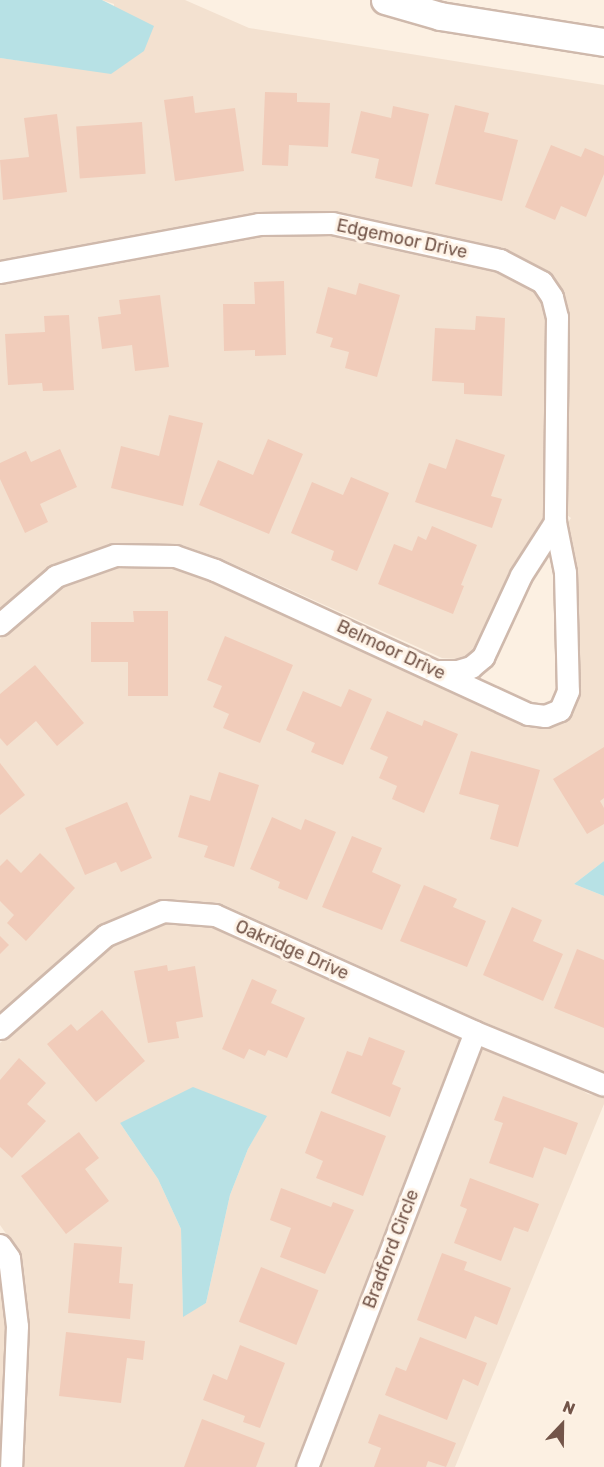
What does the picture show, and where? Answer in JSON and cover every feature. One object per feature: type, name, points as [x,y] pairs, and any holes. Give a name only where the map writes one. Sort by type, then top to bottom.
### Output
[{"type":"street","points":[[385,0],[440,16],[604,42]]},
{"type":"street","name":"Edgemoor Drive","points":[[0,272],[259,224],[332,223],[500,260],[542,282],[552,297],[557,317],[557,466]]},
{"type":"street","name":"Belmoor Drive","points":[[0,624],[56,576],[116,555],[175,556],[215,570],[439,671],[528,714],[545,716],[560,710],[568,691],[564,572],[555,522],[557,466]]},
{"type":"street","points":[[439,671],[464,669],[483,657],[520,575],[555,522]]},
{"type":"street","name":"Oakridge Drive","points":[[0,1028],[106,935],[163,911],[215,915],[475,1032],[604,1085]]},
{"type":"street","name":"Bradford Circle","points":[[307,1467],[475,1032]]},
{"type":"street","points":[[0,1245],[9,1258],[16,1326],[11,1467]]},
{"type":"shaded area","points":[[102,0],[185,0],[249,28],[604,85],[604,861],[574,884],[604,896],[604,1072],[480,1020],[220,903],[165,899],[100,926],[0,1013],[0,639],[61,587],[116,567],[172,568],[210,581],[523,725],[543,728],[563,722],[570,715],[580,690],[576,571],[567,524],[571,518],[567,515],[569,316],[562,289],[548,271],[503,248],[335,211],[258,212],[0,260],[0,58],[111,73],[114,4]]},
{"type":"shaded area","points":[[330,235],[495,272],[534,292],[542,303],[546,320],[544,519],[510,570],[474,650],[467,656],[457,659],[442,658],[220,558],[179,544],[113,543],[50,566],[0,609],[0,284],[259,237]]},
{"type":"shaded area","points":[[163,924],[211,927],[461,1039],[295,1467],[22,1467],[28,1326],[21,1255],[0,1225],[0,1043],[111,946]],"holes":[[[266,1116],[248,1149],[230,1195],[206,1303],[183,1316],[181,1229],[158,1179],[120,1123]]]},
{"type":"shaded area","points":[[481,1048],[570,1083],[588,1094],[604,1097],[604,1104],[455,1467],[319,1467]]},
{"type":"shaded area","points":[[0,1278],[5,1328],[0,1462]]},
{"type":"water","points":[[0,0],[102,0],[154,26],[144,51],[111,74],[0,58]]},
{"type":"water","points":[[604,861],[604,896],[574,884]]},
{"type":"water","points":[[193,1087],[267,1116],[248,1149],[230,1195],[206,1303],[183,1317],[181,1229],[158,1179],[120,1123]]},
{"type":"building","points":[[265,92],[297,93],[297,102],[330,103],[328,147],[289,145],[288,166],[262,165]]},
{"type":"building","points":[[193,96],[195,113],[235,108],[244,171],[175,181],[164,100]]},
{"type":"building","points":[[455,105],[489,113],[484,132],[518,140],[502,201],[435,184]]},
{"type":"building","points":[[393,106],[429,114],[412,187],[375,178],[379,159],[351,153],[361,111],[391,118]]},
{"type":"building","points":[[57,114],[67,192],[3,200],[0,160],[29,157],[24,118]]},
{"type":"building","points":[[142,122],[146,174],[80,178],[76,127]]},
{"type":"building","points":[[551,145],[581,157],[585,148],[604,156],[604,174],[586,217],[561,206],[555,220],[525,207]]},
{"type":"building","points":[[284,281],[286,355],[255,356],[255,350],[224,351],[223,304],[255,304],[254,282]]},
{"type":"building","points":[[359,283],[400,295],[377,377],[345,368],[349,352],[330,347],[333,338],[316,333],[328,287],[356,295]]},
{"type":"building","points":[[160,295],[169,367],[135,371],[132,345],[102,349],[98,317],[121,314],[119,300]]},
{"type":"building","points":[[69,315],[74,390],[43,391],[42,383],[8,385],[5,334],[45,332],[44,316]]},
{"type":"building","points":[[476,316],[505,318],[502,396],[464,394],[464,383],[432,381],[435,328],[475,330]]},
{"type":"building","points":[[169,415],[203,423],[183,506],[111,488],[121,446],[159,456]]},
{"type":"building","points":[[268,439],[303,454],[269,534],[199,505],[218,460],[253,475]]},
{"type":"building","points":[[456,439],[505,455],[491,496],[502,499],[492,528],[415,502],[429,463],[446,469]]},
{"type":"building","points":[[60,449],[77,487],[40,504],[48,522],[25,533],[0,479],[0,463],[26,451],[31,462]]},
{"type":"building","points":[[351,477],[389,493],[357,571],[331,560],[334,551],[291,533],[312,482],[343,495]]},
{"type":"building","points":[[432,526],[477,545],[461,585],[464,586],[453,614],[378,584],[394,544],[412,551],[418,536],[426,540]]},
{"type":"building","points":[[133,611],[168,611],[168,696],[128,696],[128,662],[91,662],[91,622],[134,622]]},
{"type":"building","points":[[225,636],[293,665],[260,743],[223,728],[229,714],[213,707],[222,686],[207,680]]},
{"type":"building","points":[[35,665],[84,723],[57,746],[36,721],[7,746],[0,738],[0,694]]},
{"type":"building","points":[[349,689],[372,699],[343,765],[311,752],[315,743],[286,730],[303,691],[341,707]]},
{"type":"building","points":[[387,711],[422,726],[424,720],[458,734],[424,813],[392,799],[397,786],[379,778],[388,757],[370,749]]},
{"type":"building","points":[[604,747],[604,798],[600,801],[604,808],[604,824],[587,834],[553,779]]},
{"type":"building","points":[[471,751],[540,770],[518,847],[490,839],[499,805],[459,794]]},
{"type":"building","points":[[0,763],[25,795],[0,815]]},
{"type":"building","points":[[219,772],[259,785],[234,867],[204,857],[208,846],[178,837],[190,795],[210,801]]},
{"type":"building","points":[[127,802],[152,858],[121,872],[116,862],[85,875],[65,828]]},
{"type":"building","points":[[272,817],[301,830],[305,819],[336,832],[307,900],[278,888],[280,882],[250,869]]},
{"type":"building","points":[[352,836],[382,848],[372,872],[401,885],[382,930],[322,907]]},
{"type":"building","points":[[40,853],[75,888],[26,941],[7,923],[14,915],[0,901],[0,866],[7,859],[21,873]]},
{"type":"building","points":[[424,885],[457,899],[453,907],[486,921],[467,967],[400,941]]},
{"type":"building","points":[[512,907],[542,920],[533,941],[563,954],[543,1001],[483,975]]},
{"type":"building","points":[[0,936],[9,945],[0,954]]},
{"type":"building","points":[[577,949],[604,960],[604,1028],[554,1008]]},
{"type":"building","points":[[167,965],[168,971],[195,966],[203,1017],[176,1022],[179,1038],[148,1043],[134,971]]},
{"type":"building","points":[[252,979],[277,990],[271,1003],[305,1018],[287,1058],[268,1050],[265,1056],[249,1049],[244,1059],[222,1049]]},
{"type":"building","points":[[102,1010],[145,1061],[96,1102],[47,1044],[71,1024],[77,1031]]},
{"type":"building","points":[[369,1037],[405,1051],[392,1084],[401,1088],[390,1117],[331,1093],[347,1051],[362,1056]]},
{"type":"building","points":[[19,1058],[46,1083],[27,1104],[46,1121],[12,1158],[0,1147],[0,1080]]},
{"type":"building","points":[[503,1096],[578,1123],[566,1155],[544,1147],[533,1178],[489,1163],[503,1123],[494,1120]]},
{"type":"building","points":[[321,1111],[386,1136],[363,1196],[316,1178],[323,1161],[305,1153]]},
{"type":"building","points":[[79,1132],[99,1158],[85,1169],[109,1201],[66,1234],[21,1176]]},
{"type":"building","points":[[470,1178],[539,1204],[528,1232],[514,1227],[501,1261],[454,1243],[467,1209],[460,1206]]},
{"type":"building","points":[[281,1188],[331,1207],[333,1202],[354,1210],[325,1274],[280,1257],[291,1228],[270,1220]]},
{"type":"building","points":[[74,1243],[122,1247],[119,1283],[133,1284],[130,1319],[68,1313]]},
{"type":"building","points":[[442,1253],[467,1262],[464,1270],[511,1288],[497,1325],[475,1316],[466,1339],[417,1320]]},
{"type":"building","points":[[261,1267],[318,1290],[296,1345],[239,1322]]},
{"type":"building","points":[[66,1332],[145,1341],[143,1360],[127,1358],[121,1403],[59,1396]]},
{"type":"building","points":[[420,1337],[487,1363],[478,1386],[463,1379],[447,1420],[385,1395],[396,1367],[406,1371]]},
{"type":"building","points":[[240,1345],[285,1363],[260,1428],[243,1422],[245,1416],[203,1400],[213,1374],[227,1380]]},
{"type":"building","points":[[379,1414],[456,1443],[446,1467],[428,1461],[426,1467],[374,1467],[381,1448],[368,1443]]},
{"type":"building","points":[[202,1419],[265,1443],[256,1467],[184,1467]]}]
